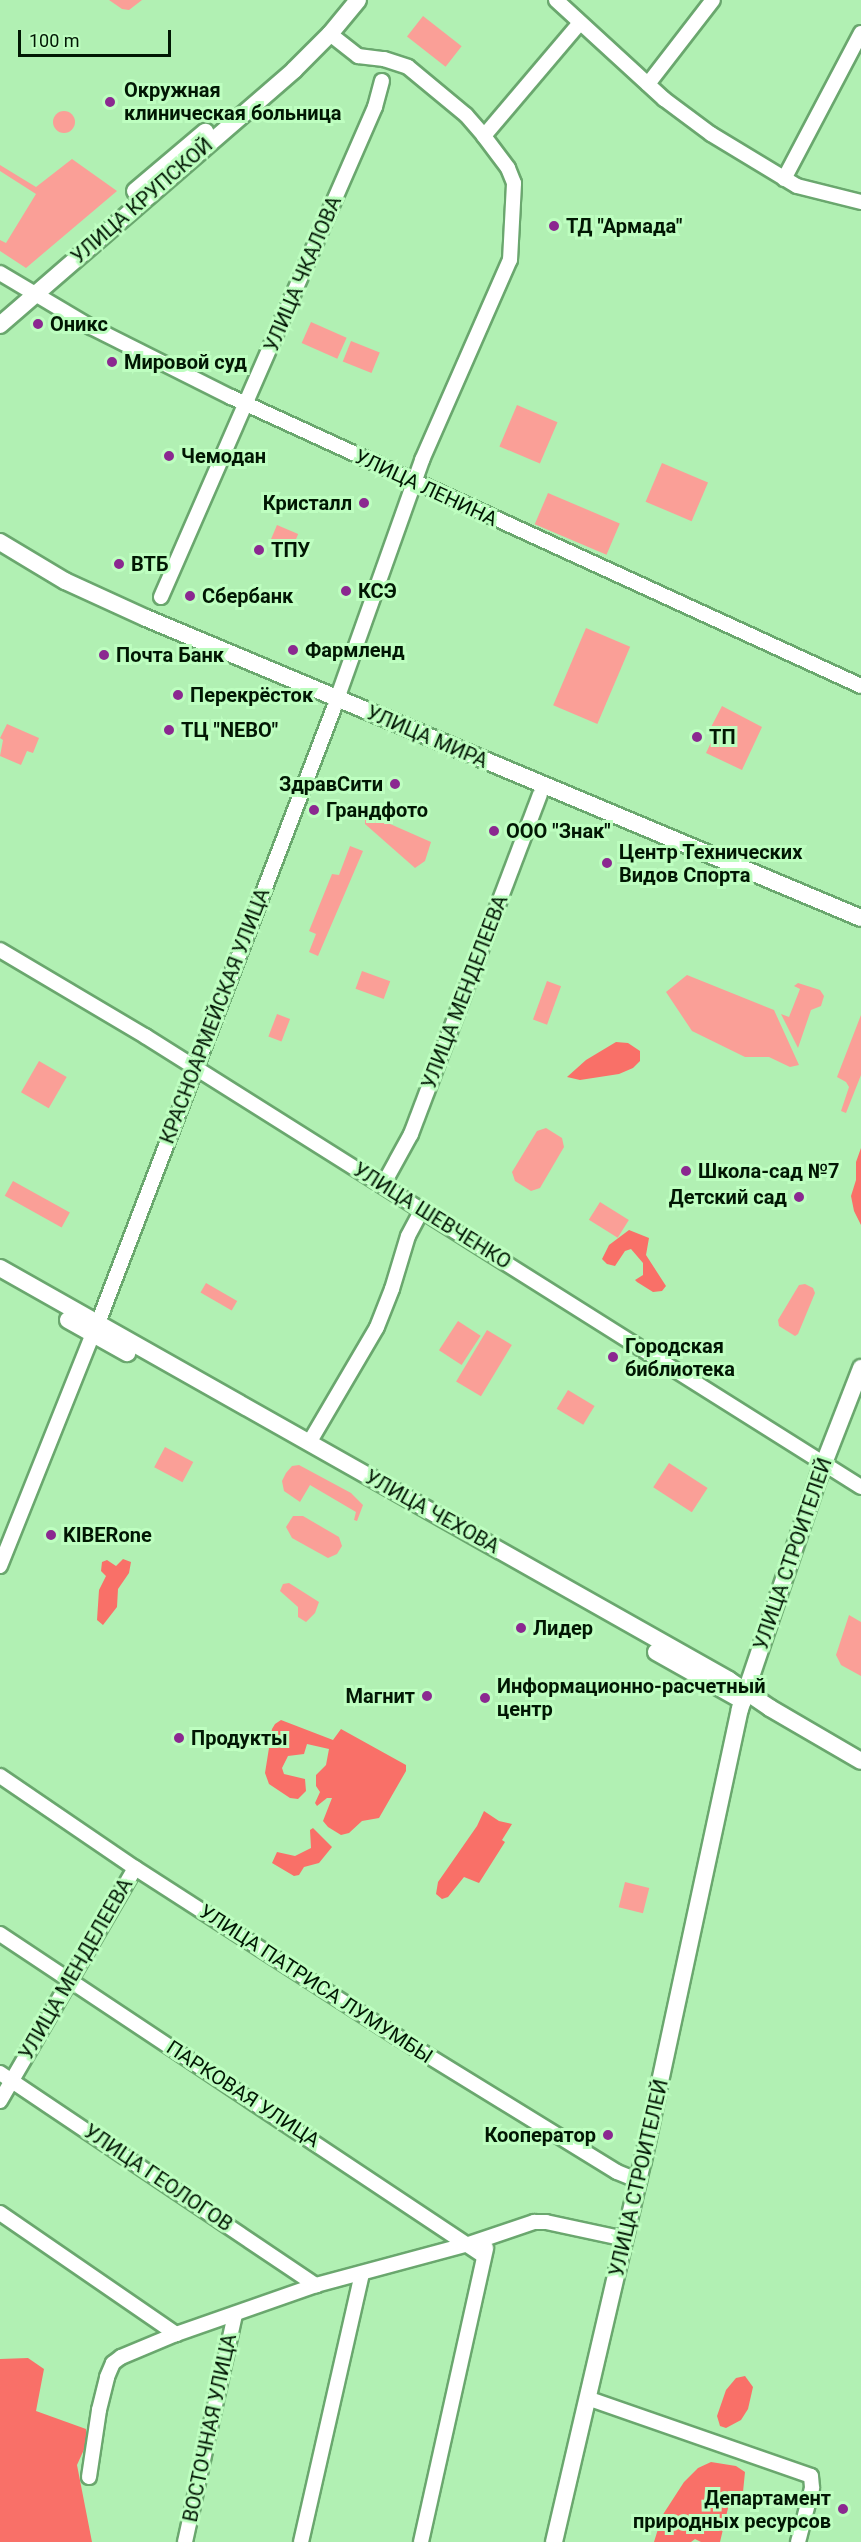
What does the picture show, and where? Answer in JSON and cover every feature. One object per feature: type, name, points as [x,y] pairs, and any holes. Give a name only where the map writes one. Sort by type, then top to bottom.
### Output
[{"type":"main road","name":"УЛИЦА КРУПСКОЙ","points":[[327,30],[345,0]]},
{"type":"main road","name":"УЛИЦА КРУПСКОЙ","points":[[0,324],[29,291],[309,49],[358,0]]},
{"type":"main road","name":"УЛИЦА КРУПСКОЙ","points":[[0,309],[29,291]]},
{"type":"main road","name":"УЛИЦА МИРА","points":[[0,542],[65,581],[144,623]]},
{"type":"main road","name":"УЛИЦА МИРА","points":[[0,554],[62,591],[144,623],[722,866],[861,930]]},
{"type":"main road","name":"УЛИЦА МИРА","points":[[722,866],[861,918]]},
{"type":"main road","name":"УЛИЦА ЧЕХОВА","points":[[0,1268],[96,1329]]},
{"type":"main road","name":"УЛИЦА ЧЕХОВА","points":[[0,1281],[96,1329],[861,1761]]},
{"type":"main road","name":"УЛИЦА СТРОИТЕЛЕЙ","points":[[554,2542],[639,2181],[719,1812],[748,1698],[861,1368]]},
{"type":"main road","name":"УЛИЦА СТРОИТЕЛЕЙ","points":[[828,1466],[861,1397]]},
{"type":"main road","name":"УЛИЦА ЧЕХОВА","points":[[748,1698],[861,1768]]},
{"type":"street","points":[[556,0],[648,84],[711,134],[784,180],[808,190],[861,202]]},
{"type":"street","points":[[648,84],[712,0]]},
{"type":"street","points":[[484,135],[580,23]]},
{"type":"street","name":"КРАСНОАРМЕЙСКАЯ УЛИЦА","points":[[0,1566],[96,1329],[335,704],[414,483],[510,260],[514,183],[507,168],[484,135],[466,115],[408,67],[384,58],[358,56],[327,30]]},
{"type":"street","points":[[784,180],[861,33]]},
{"type":"street","name":"УЛИЦА ЧКАЛОВА","points":[[161,597],[375,107],[382,81]]},
{"type":"street","name":"УЛИЦА ЛЕНИНА","points":[[0,273],[91,327],[247,404],[414,483],[861,686]]},
{"type":"street","name":"УЛИЦА МЕНДЕЛЕЕВА","points":[[383,1185],[411,1134],[542,790]]},
{"type":"street","name":"УЛИЦА ШЕВЧЕНКО","points":[[2,955],[195,1068],[861,1487]]},
{"type":"street","points":[[307,1448],[376,1327],[392,1289],[408,1236],[422,1210]]},
{"type":"street","name":"УЛИЦА ПАТРИСА ЛУМУМБЫ","points":[[0,1776],[135,1868],[429,2057],[617,2172],[639,2181]]},
{"type":"street","name":"УЛИЦА МЕНДЕЛЕЕВА","points":[[0,2101],[5,2077],[70,1981],[135,1868]]},
{"type":"street","name":"ПАРКОВАЯ УЛИЦА","points":[[0,1934],[484,2256]]},
{"type":"street","name":"УЛИЦА ГЕОЛОГОВ","points":[[5,2077],[316,2284]]},
{"type":"street","points":[[0,2213],[176,2334]]},
{"type":"street","points":[[89,2477],[99,2410],[113,2363],[176,2334],[316,2284],[362,2274],[540,2222],[625,2239]]},
{"type":"street","points":[[421,2542],[489,2237]]},
{"type":"street","points":[[301,2542],[362,2274]]},
{"type":"street","name":"ВОСТОЧНАЯ УЛИЦА","points":[[185,2542],[235,2314]]},
{"type":"street","points":[[587,2398],[811,2476],[812,2488],[798,2542]]},
{"type":"shaded area","points":[[109,0],[142,0],[129,10],[122,9]]},
{"type":"shaded area","points":[[423,16],[462,46],[446,67],[407,36]]},
{"type":"shaded area","points":[[64,111],[72,114],[75,122],[72,130],[64,133],[56,130],[53,122],[56,114]]},
{"type":"shaded area","points":[[72,159],[117,191],[26,268],[0,251],[0,240],[6,243],[36,194],[0,171],[0,165],[36,187]]},
{"type":"shaded area","points":[[311,322],[347,338],[337,359],[302,343]]},
{"type":"shaded area","points":[[351,341],[380,353],[372,373],[343,361]]},
{"type":"shaded area","points":[[517,405],[558,422],[540,464],[499,446]]},
{"type":"shaded area","points":[[662,463],[708,483],[692,521],[646,502]]},
{"type":"shaded area","points":[[548,493],[620,523],[607,555],[535,524]]},
{"type":"shaded area","points":[[277,525],[298,534],[292,550],[270,541]]},
{"type":"shaded area","points":[[586,628],[630,647],[597,724],[553,705]]},
{"type":"shaded area","points":[[722,706],[762,727],[742,770],[706,753],[715,734],[709,731]]},
{"type":"shaded area","points":[[7,724],[39,738],[33,753],[27,751],[21,765],[0,756],[3,740],[0,738]]},
{"type":"shaded area","points":[[372,816],[431,842],[425,861],[415,868],[365,824],[365,819]]},
{"type":"shaded area","points":[[350,846],[363,851],[318,956],[309,952],[316,934],[309,931],[332,874],[339,875]]},
{"type":"shaded area","points":[[362,971],[390,981],[384,999],[356,989]]},
{"type":"shaded area","points":[[687,975],[774,1010],[799,1065],[790,1067],[769,1057],[745,1057],[692,1031],[666,992]]},
{"type":"shaded area","points":[[547,981],[561,986],[547,1025],[533,1020]]},
{"type":"shaded area","points":[[798,983],[820,990],[824,996],[821,1006],[811,1010],[798,1048],[781,1014],[789,1017],[800,989],[794,986]]},
{"type":"shaded area","points":[[277,1014],[290,1019],[281,1041],[268,1036]]},
{"type":"shaded area","points":[[861,1015],[861,1075],[846,1113],[841,1111],[849,1087],[846,1082],[837,1077]]},
{"type":"shaded area","points":[[616,1042],[628,1043],[640,1051],[640,1061],[633,1068],[619,1074],[580,1080],[567,1077],[586,1060]]},
{"type":"shaded area","points":[[39,1061],[67,1077],[49,1108],[21,1092]]},
{"type":"shaded area","points":[[546,1128],[562,1138],[564,1147],[540,1188],[531,1191],[515,1181],[512,1172],[537,1131]]},
{"type":"shaded area","points":[[861,1148],[861,1225],[854,1211],[851,1196],[856,1180],[856,1162]]},
{"type":"shaded area","points":[[13,1181],[70,1213],[62,1227],[5,1196]]},
{"type":"shaded area","points":[[600,1202],[629,1220],[618,1238],[589,1220]]},
{"type":"shaded area","points":[[629,1230],[649,1238],[646,1255],[666,1286],[662,1291],[653,1292],[635,1280],[643,1275],[643,1263],[631,1249],[625,1251],[615,1266],[607,1264],[602,1259],[609,1245]]},
{"type":"shaded area","points":[[206,1283],[237,1301],[232,1311],[200,1293]]},
{"type":"shaded area","points":[[805,1284],[813,1288],[815,1293],[798,1334],[795,1336],[779,1326],[778,1320],[799,1285]]},
{"type":"shaded area","points":[[458,1321],[481,1336],[462,1365],[439,1350]]},
{"type":"shaded area","points":[[487,1330],[512,1345],[481,1396],[456,1381]]},
{"type":"shaded area","points":[[568,1390],[595,1406],[583,1425],[557,1409]]},
{"type":"shaded area","points":[[165,1447],[193,1462],[182,1482],[154,1467]]},
{"type":"shaded area","points":[[669,1463],[708,1488],[692,1512],[653,1487]]},
{"type":"shaded area","points":[[299,1465],[351,1493],[363,1505],[357,1521],[354,1520],[356,1512],[310,1485],[300,1502],[284,1491],[282,1481],[286,1473],[292,1466]]},
{"type":"shaded area","points":[[293,1516],[303,1516],[339,1537],[342,1546],[337,1554],[328,1558],[292,1538],[286,1527]]},
{"type":"shaded area","points":[[123,1559],[131,1562],[129,1573],[118,1589],[117,1607],[103,1625],[97,1620],[99,1590],[106,1576],[101,1571],[102,1562],[107,1560],[116,1566]]},
{"type":"shaded area","points":[[289,1583],[319,1602],[315,1613],[306,1622],[298,1617],[298,1607],[280,1591],[283,1584]]},
{"type":"shaded area","points":[[849,1615],[861,1622],[861,1676],[841,1665],[836,1655]]},
{"type":"shaded area","points":[[281,1720],[333,1740],[341,1729],[406,1765],[406,1771],[379,1818],[362,1821],[349,1833],[341,1835],[323,1821],[332,1798],[327,1798],[317,1806],[315,1803],[320,1792],[316,1786],[316,1775],[326,1765],[329,1749],[307,1744],[304,1754],[288,1756],[282,1768],[284,1774],[305,1779],[306,1791],[298,1799],[290,1798],[269,1784],[265,1773],[272,1729]]},
{"type":"shaded area","points":[[484,1811],[499,1821],[512,1824],[502,1840],[505,1842],[479,1883],[464,1877],[448,1897],[442,1899],[436,1894],[438,1882],[477,1826]]},
{"type":"shaded area","points":[[313,1828],[332,1847],[319,1863],[304,1867],[299,1875],[294,1876],[272,1863],[277,1852],[295,1856],[311,1848],[310,1830]]},
{"type":"shaded area","points":[[625,1882],[649,1888],[643,1913],[619,1907]]},
{"type":"shaded area","points":[[28,2358],[44,2369],[36,2411],[86,2429],[86,2445],[77,2465],[92,2542],[0,2542],[0,2359]]},
{"type":"shaded area","points":[[745,2376],[753,2387],[748,2409],[741,2420],[726,2428],[720,2426],[717,2416],[726,2390],[736,2378]]},
{"type":"shaded area","points":[[711,2462],[736,2466],[745,2472],[743,2492],[735,2503],[729,2504],[720,2542],[701,2542],[695,2539],[691,2542],[654,2542],[662,2516],[684,2482],[698,2468]]},
{"type":"place","name":"Окружная клиническая больница","points":[[110,102]]},
{"type":"place","name":"ТД \"Армада\"","points":[[554,226]]},
{"type":"place","name":"Оникс","points":[[38,324]]},
{"type":"place","name":"Мировой суд","points":[[112,362]]},
{"type":"place","name":"Чемодан","points":[[169,456]]},
{"type":"place","name":"Кристалл","points":[[364,503]]},
{"type":"place","name":"ТПУ","points":[[259,550]]},
{"type":"place","name":"ВТБ","points":[[119,564]]},
{"type":"place","name":"КСЭ","points":[[346,591]]},
{"type":"place","name":"Сбербанк","points":[[190,596]]},
{"type":"place","name":"Фармленд","points":[[293,650]]},
{"type":"place","name":"Почта Банк","points":[[104,655]]},
{"type":"place","name":"Перекрёсток","points":[[178,695]]},
{"type":"place","name":"ТЦ \"NEBO\"","points":[[169,730]]},
{"type":"place","name":"ТП","points":[[697,737]]},
{"type":"place","name":"ЗдравСити","points":[[395,784]]},
{"type":"place","name":"Грандфото","points":[[314,810]]},
{"type":"place","name":"ООО \"Знак\"","points":[[494,831]]},
{"type":"place","name":"Центр Технических Видов Спорта","points":[[607,863]]},
{"type":"place","name":"Школа-сад №7","points":[[686,1171]]},
{"type":"place","name":"Детский сад","points":[[799,1197]]},
{"type":"place","name":"Городская библиотека","points":[[613,1357]]},
{"type":"place","name":"KIBERone","points":[[51,1535]]},
{"type":"place","name":"Лидер","points":[[521,1628]]},
{"type":"place","name":"Магнит","points":[[427,1696]]},
{"type":"place","name":"Информационно-расчетный центр","points":[[485,1698]]},
{"type":"place","name":"Продукты","points":[[179,1738]]},
{"type":"place","name":"Кооператор","points":[[608,2135]]},
{"type":"place","name":"Департамент природных ресурсов","points":[[843,2509]]}]
